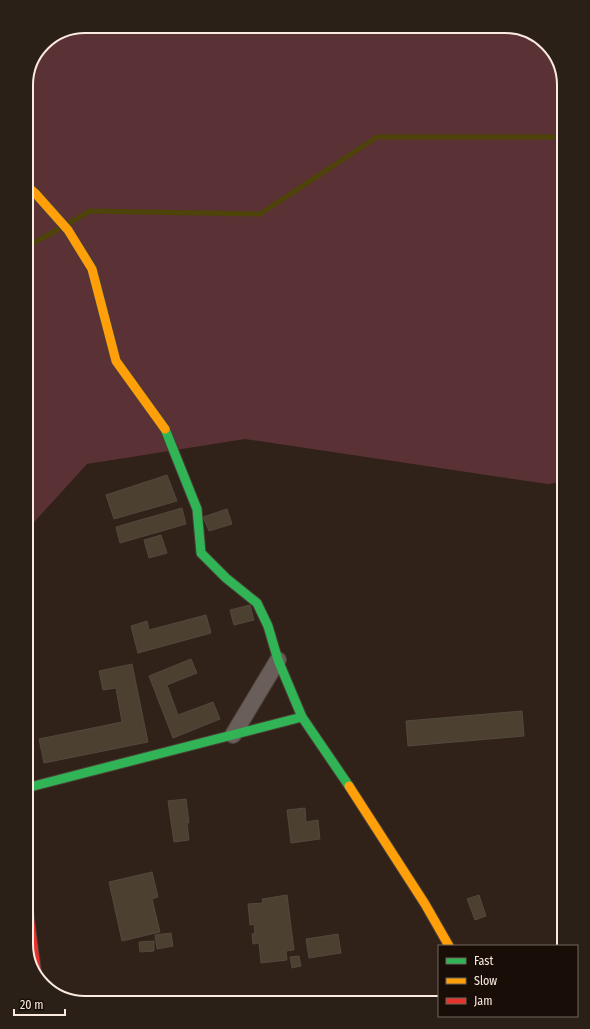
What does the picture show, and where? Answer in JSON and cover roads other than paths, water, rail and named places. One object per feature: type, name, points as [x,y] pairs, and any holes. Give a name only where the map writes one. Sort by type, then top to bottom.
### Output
[{"type":"street","points":[[33,191],[68,230],[92,269],[116,361],[168,431],[197,509],[201,553],[226,578],[257,603],[268,626],[278,660],[302,717],[366,810],[425,904],[448,945]]},
{"type":"street","points":[[233,735],[278,660]]},
{"type":"street","points":[[33,786],[302,717]]},
{"type":"waterway","points":[[69,223],[90,211],[260,214],[377,137],[557,137]]},
{"type":"waterway","points":[[33,243],[59,229]]}]
